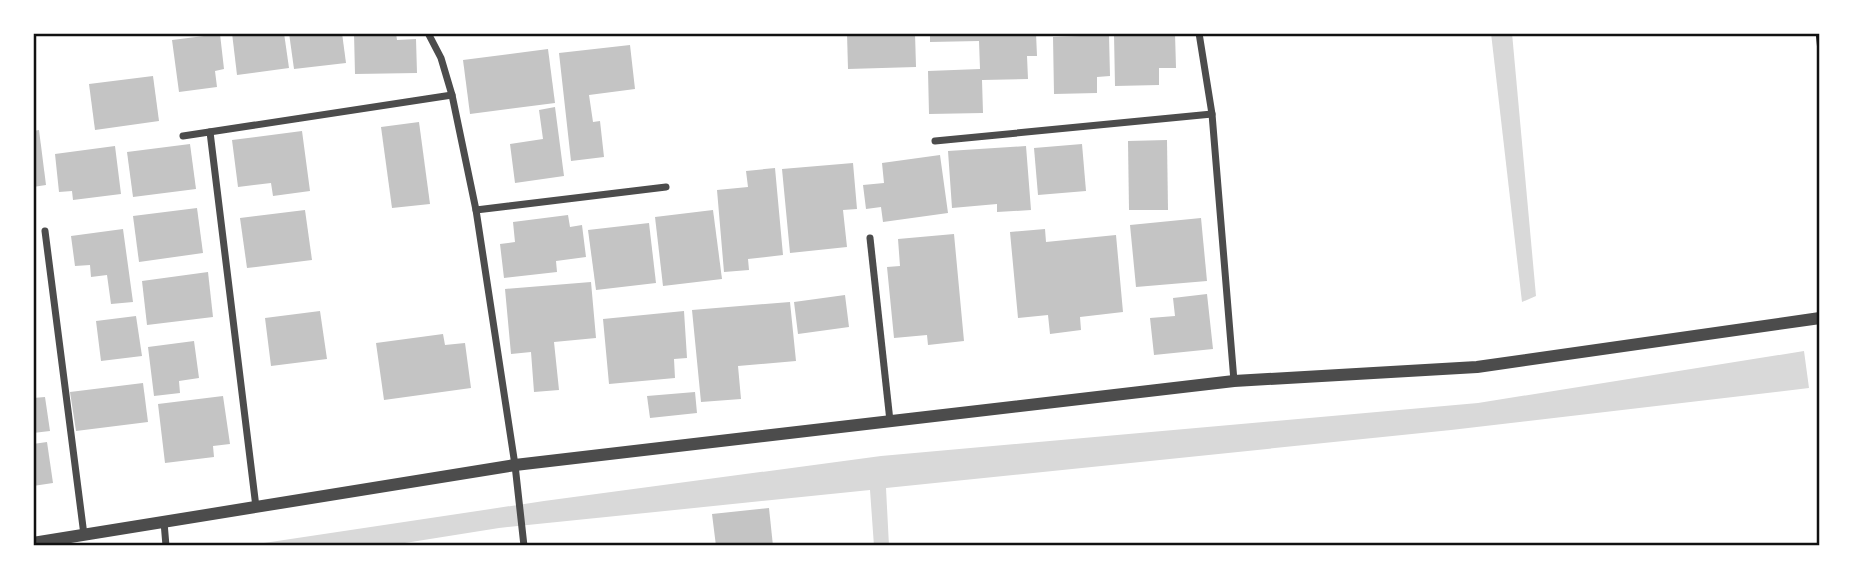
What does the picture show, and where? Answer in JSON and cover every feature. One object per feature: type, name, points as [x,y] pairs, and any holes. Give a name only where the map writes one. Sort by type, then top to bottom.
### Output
[{"type":"street","points":[[428,33],[441,58],[452,95],[476,210],[515,465],[524,546]]},
{"type":"street","points":[[1199,33],[1212,114],[1234,381]]},
{"type":"street","points":[[183,136],[452,95]]},
{"type":"street","points":[[935,141],[1212,114]]},
{"type":"street","points":[[210,132],[256,507]]},
{"type":"street","points":[[476,210],[666,187]]},
{"type":"street","points":[[45,231],[84,535]]},
{"type":"street","points":[[870,238],[890,421]]},
{"type":"street","points":[[33,543],[515,465],[1234,381],[1477,367],[1820,318]]},
{"type":"street","points":[[164,522],[166,545]]},
{"type":"path","points":[[1818,33],[1820,54]]},
{"type":"shaded area","points":[[1491,33],[1512,33],[1536,296],[1522,302]]},
{"type":"shaded area","points":[[1804,351],[1809,388],[1451,430],[886,488],[889,546],[874,546],[870,490],[499,528],[386,546],[244,546],[544,501],[881,456],[1478,403]]},
{"type":"building","points":[[232,33],[284,33],[289,68],[237,75]]},
{"type":"building","points":[[289,33],[342,33],[346,63],[294,69]]},
{"type":"building","points":[[354,33],[396,33],[397,40],[416,39],[417,73],[355,74]]},
{"type":"building","points":[[847,33],[915,33],[916,67],[848,69]]},
{"type":"building","points":[[930,33],[1036,33],[1037,56],[1027,56],[1028,79],[982,80],[983,113],[929,114],[928,71],[980,69],[979,41],[930,42]]},
{"type":"building","points":[[1175,33],[1176,68],[1159,68],[1159,85],[1115,86],[1114,34]]},
{"type":"building","points":[[220,34],[224,69],[215,71],[217,87],[179,92],[172,40]]},
{"type":"building","points":[[1109,35],[1110,76],[1097,77],[1097,93],[1054,94],[1053,37]]},
{"type":"building","points":[[630,45],[635,89],[589,95],[593,122],[600,121],[604,157],[571,161],[559,53]]},
{"type":"building","points":[[548,49],[555,103],[470,114],[463,60]]},
{"type":"building","points":[[153,76],[159,121],[95,130],[89,84]]},
{"type":"building","points":[[555,107],[564,176],[515,183],[510,144],[543,139],[539,110]]},
{"type":"building","points":[[419,122],[430,204],[392,208],[381,127]]},
{"type":"building","points":[[39,130],[46,185],[33,187],[33,131]]},
{"type":"building","points":[[302,131],[310,191],[273,196],[271,183],[238,187],[232,140]]},
{"type":"building","points":[[1167,140],[1168,210],[1129,210],[1128,141]]},
{"type":"building","points":[[190,144],[196,189],[133,197],[127,152]]},
{"type":"building","points":[[1082,144],[1086,191],[1038,195],[1034,148]]},
{"type":"building","points":[[115,146],[121,194],[73,200],[72,191],[59,192],[55,154]]},
{"type":"building","points":[[1026,146],[1031,210],[997,212],[997,204],[952,208],[948,151]]},
{"type":"building","points":[[940,155],[948,213],[883,222],[881,207],[866,209],[863,185],[884,183],[882,163]]},
{"type":"building","points":[[853,163],[857,209],[843,210],[847,247],[790,253],[782,169]]},
{"type":"building","points":[[775,168],[783,255],[748,259],[749,270],[724,272],[717,190],[748,187],[746,171]]},
{"type":"building","points":[[197,208],[203,253],[139,262],[133,216]]},
{"type":"building","points":[[305,210],[312,260],[247,268],[240,218]]},
{"type":"building","points":[[713,210],[722,279],[663,286],[655,217]]},
{"type":"building","points":[[568,215],[570,227],[582,225],[586,257],[556,261],[557,272],[504,278],[500,244],[515,242],[513,222]]},
{"type":"building","points":[[1201,218],[1207,281],[1136,287],[1130,225]]},
{"type":"building","points":[[649,223],[656,283],[596,290],[588,230]]},
{"type":"building","points":[[123,229],[133,302],[111,304],[107,275],[91,277],[90,265],[75,266],[71,236]]},
{"type":"building","points":[[1045,229],[1046,242],[1116,235],[1123,312],[1080,317],[1081,330],[1050,334],[1048,315],[1018,318],[1010,232]]},
{"type":"building","points":[[954,234],[964,341],[928,345],[927,335],[894,338],[887,267],[900,266],[898,239]]},
{"type":"building","points":[[208,272],[213,317],[147,325],[142,281]]},
{"type":"building","points":[[591,282],[596,338],[554,342],[559,390],[534,392],[531,352],[511,354],[505,289]]},
{"type":"building","points":[[1207,294],[1213,349],[1154,355],[1150,318],[1175,316],[1173,298]]},
{"type":"building","points":[[845,295],[849,327],[798,334],[794,302]]},
{"type":"building","points":[[790,302],[796,361],[738,366],[741,399],[701,402],[692,310]]},
{"type":"building","points":[[320,311],[327,359],[271,366],[265,318]]},
{"type":"building","points":[[684,311],[687,358],[674,359],[675,378],[609,384],[603,319]]},
{"type":"building","points":[[136,316],[142,356],[101,361],[96,321]]},
{"type":"building","points":[[443,334],[445,345],[465,343],[471,388],[384,400],[376,343]]},
{"type":"building","points":[[194,341],[199,378],[179,381],[180,393],[154,396],[148,347]]},
{"type":"building","points":[[143,383],[148,422],[76,431],[70,392]]},
{"type":"building","points":[[695,392],[697,413],[650,418],[647,396]]},
{"type":"building","points":[[223,396],[230,444],[213,446],[214,457],[165,463],[158,404]]},
{"type":"building","points":[[45,397],[50,431],[33,433],[33,398]]},
{"type":"building","points":[[47,442],[53,483],[33,486],[33,444]]},
{"type":"building","points":[[769,508],[773,546],[716,546],[712,514]]}]
